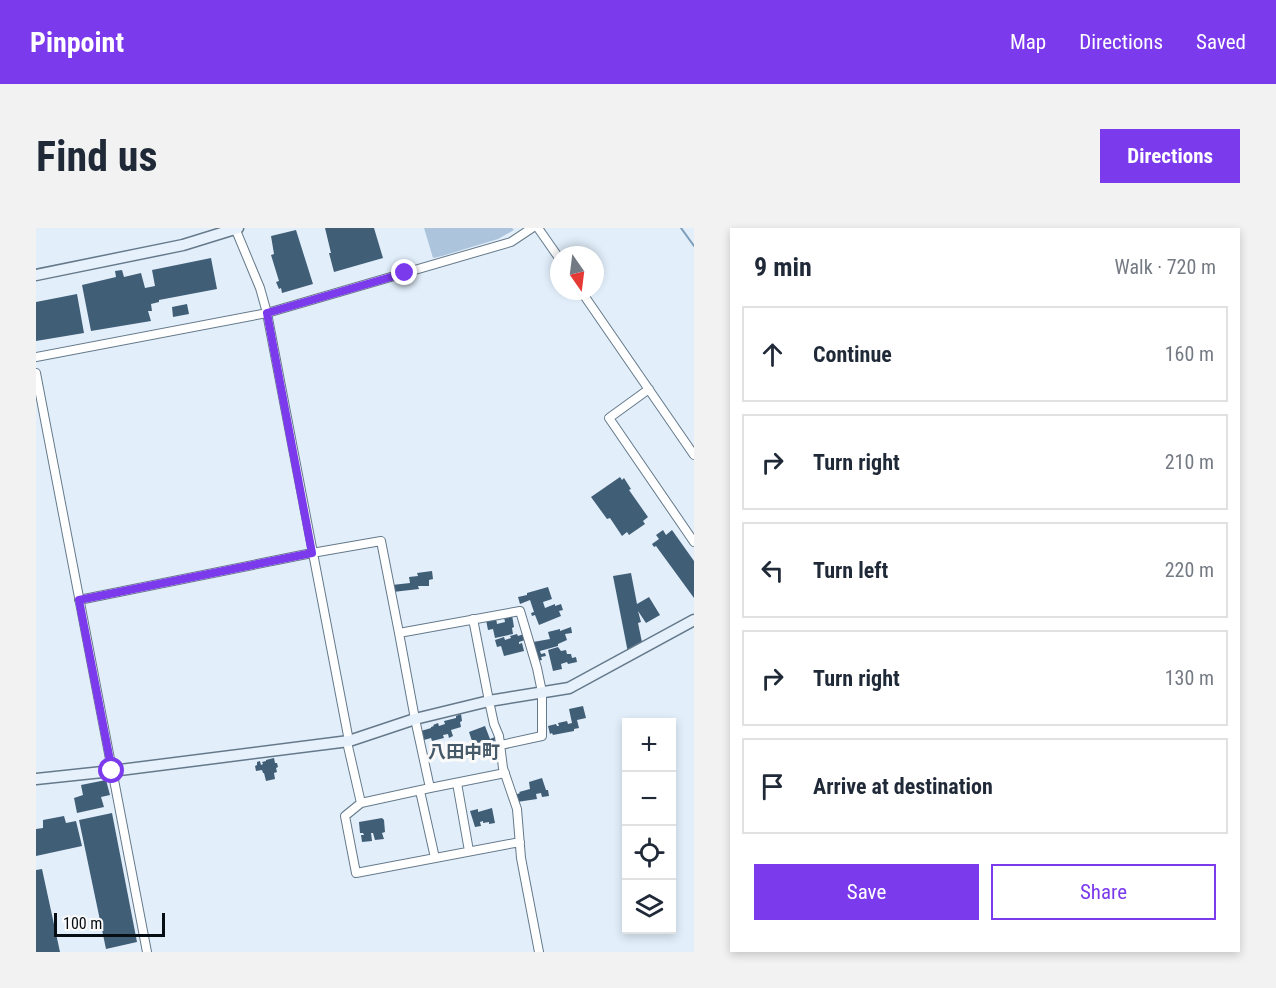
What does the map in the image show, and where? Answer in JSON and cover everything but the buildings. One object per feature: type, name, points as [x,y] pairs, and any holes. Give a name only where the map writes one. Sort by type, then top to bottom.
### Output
[{"type":"street","points":[[36,275],[183,245],[236,228],[260,288],[267,313],[348,742],[362,803]]},
{"type":"street","points":[[36,357],[267,313],[511,242],[532,228]]},
{"type":"street","points":[[538,228],[551,246]]},
{"type":"street","points":[[588,300],[694,455]]},
{"type":"street","points":[[36,373],[147,952]]},
{"type":"street","points":[[649,389],[609,418],[694,542]]},
{"type":"street","points":[[79,600],[381,541],[430,788]]},
{"type":"street","points":[[399,633],[520,611],[542,692],[542,736],[501,746]]},
{"type":"street","points":[[473,620],[505,772],[517,809],[521,858],[539,952]]},
{"type":"street","points":[[36,779],[348,742],[415,719],[489,701],[569,688],[694,620]]},
{"type":"street","points":[[505,772],[362,803],[345,816],[356,873],[520,842]]},
{"type":"street","points":[[457,783],[469,851]]},
{"type":"street","points":[[420,791],[435,858]]},
{"type":"shaded area","points":[[424,228],[512,228],[514,230],[498,239],[433,258]]},
{"type":"waterway","points":[[681,228],[694,246]]},
{"type":"district","name":"八田中町","points":[[464,751]]},
{"type":"route","points":[[112,771],[79,600],[312,553],[267,313],[405,273]]}]
